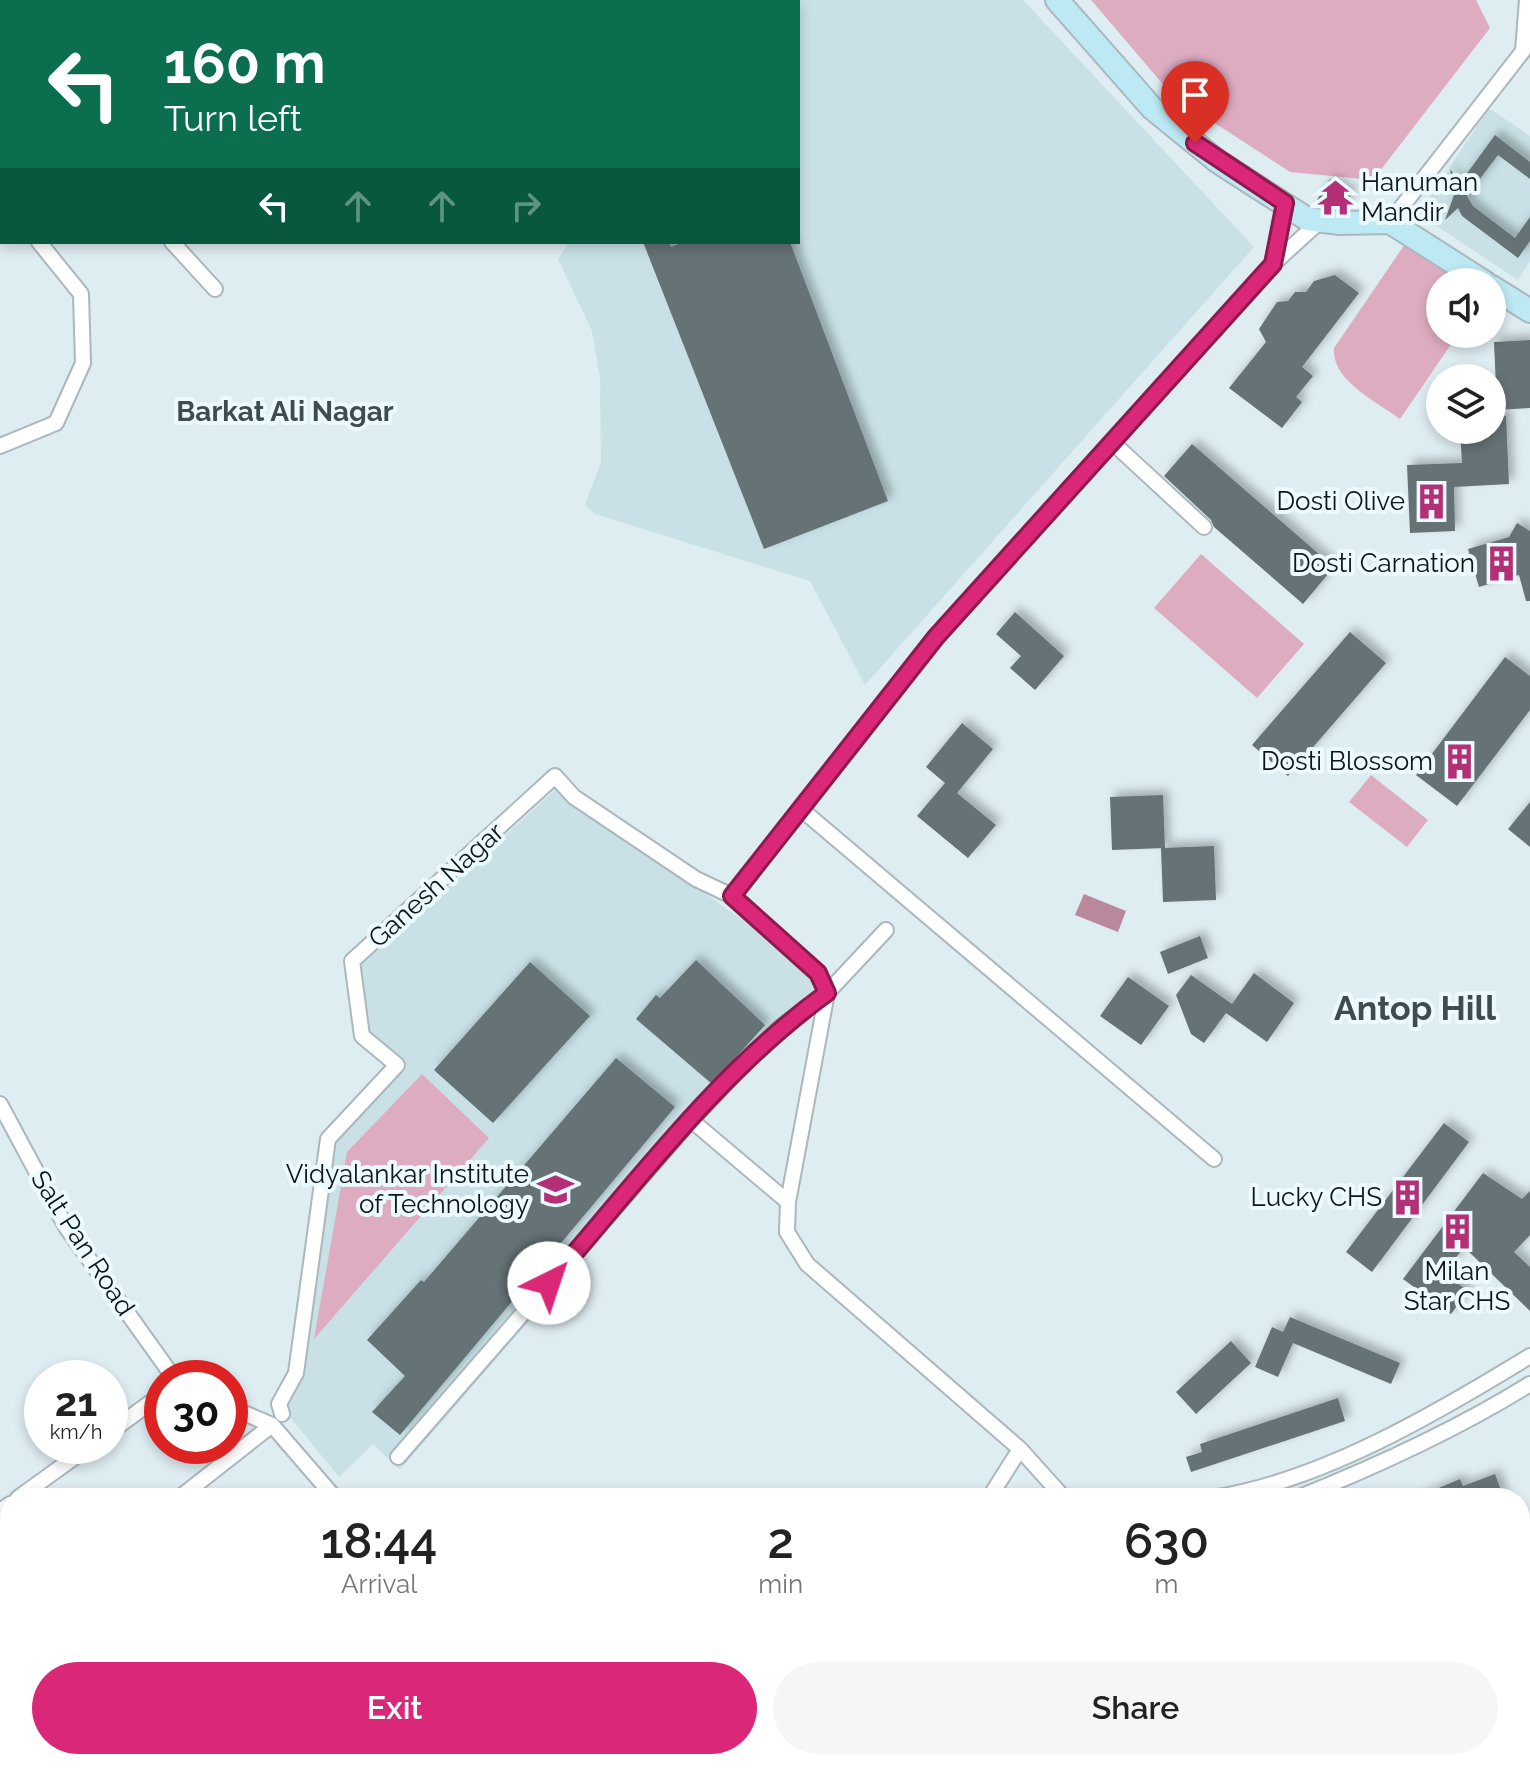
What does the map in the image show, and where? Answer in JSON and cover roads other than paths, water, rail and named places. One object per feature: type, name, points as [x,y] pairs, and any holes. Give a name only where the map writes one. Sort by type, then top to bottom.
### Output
[{"type":"main road","points":[[1057,0],[1152,108],[1217,161],[1307,219],[1390,222],[1462,268]]},
{"type":"main road","points":[[1506,296],[1530,311]]},
{"type":"street","points":[[1390,222],[1523,51],[1527,0]]},
{"type":"street","points":[[1273,264],[1285,203]]},
{"type":"street","points":[[1055,1488],[1020,1449],[807,1264],[787,1232],[788,1202],[827,993],[818,973],[732,896],[936,637],[1273,264],[1320,221]]},
{"type":"street","points":[[0,446],[56,423],[83,363],[81,294],[41,244]]},
{"type":"street","points":[[174,244],[215,289]]},
{"type":"street","points":[[1112,442],[1204,527]]},
{"type":"street","name":"Ganesh Nagar","points":[[282,1414],[279,1404],[296,1373],[328,1139],[397,1065],[362,1036],[352,961],[555,776],[574,797],[696,879],[732,896]]},
{"type":"street","points":[[801,809],[1214,1159]]},
{"type":"street","points":[[398,1457],[691,1120],[779,1028],[827,993],[886,930]]},
{"type":"street","name":"Salt Pan Road","points":[[0,1104],[66,1227],[161,1360]]},
{"type":"street","points":[[691,1120],[788,1202]]},
{"type":"street","points":[[1262,1488],[1352,1452],[1467,1395],[1530,1356]]},
{"type":"street","points":[[1320,1488],[1407,1450],[1489,1409],[1530,1384]]},
{"type":"street","points":[[248,1415],[272,1425],[326,1488]]},
{"type":"street","points":[[192,1488],[272,1425]]},
{"type":"street","points":[[1399,1428],[1407,1450]]},
{"type":"street","points":[[995,1488],[1020,1449]]},
{"type":"street","points":[[32,1488],[65,1464]]},
{"type":"place","name":"Hanuman Mandir","points":[[1335,197]]},
{"type":"place","name":"Dosti Olive","points":[[1431,501]]},
{"type":"place","name":"Dosti Carnation","points":[[1501,563]]},
{"type":"place","name":"Dosti Blossom","points":[[1459,761]]},
{"type":"place","name":"Vidyalankar Institute of Technology","points":[[555,1189]]},
{"type":"place","name":"Lucky CHS","points":[[1408,1197]]},
{"type":"place","name":"Milan Star CHS","points":[[1457,1232]]},
{"type":"district","name":"Barkat Ali Nagar","points":[[285,411]]},
{"type":"district","name":"Antop Hill","points":[[1415,1008]]}]
